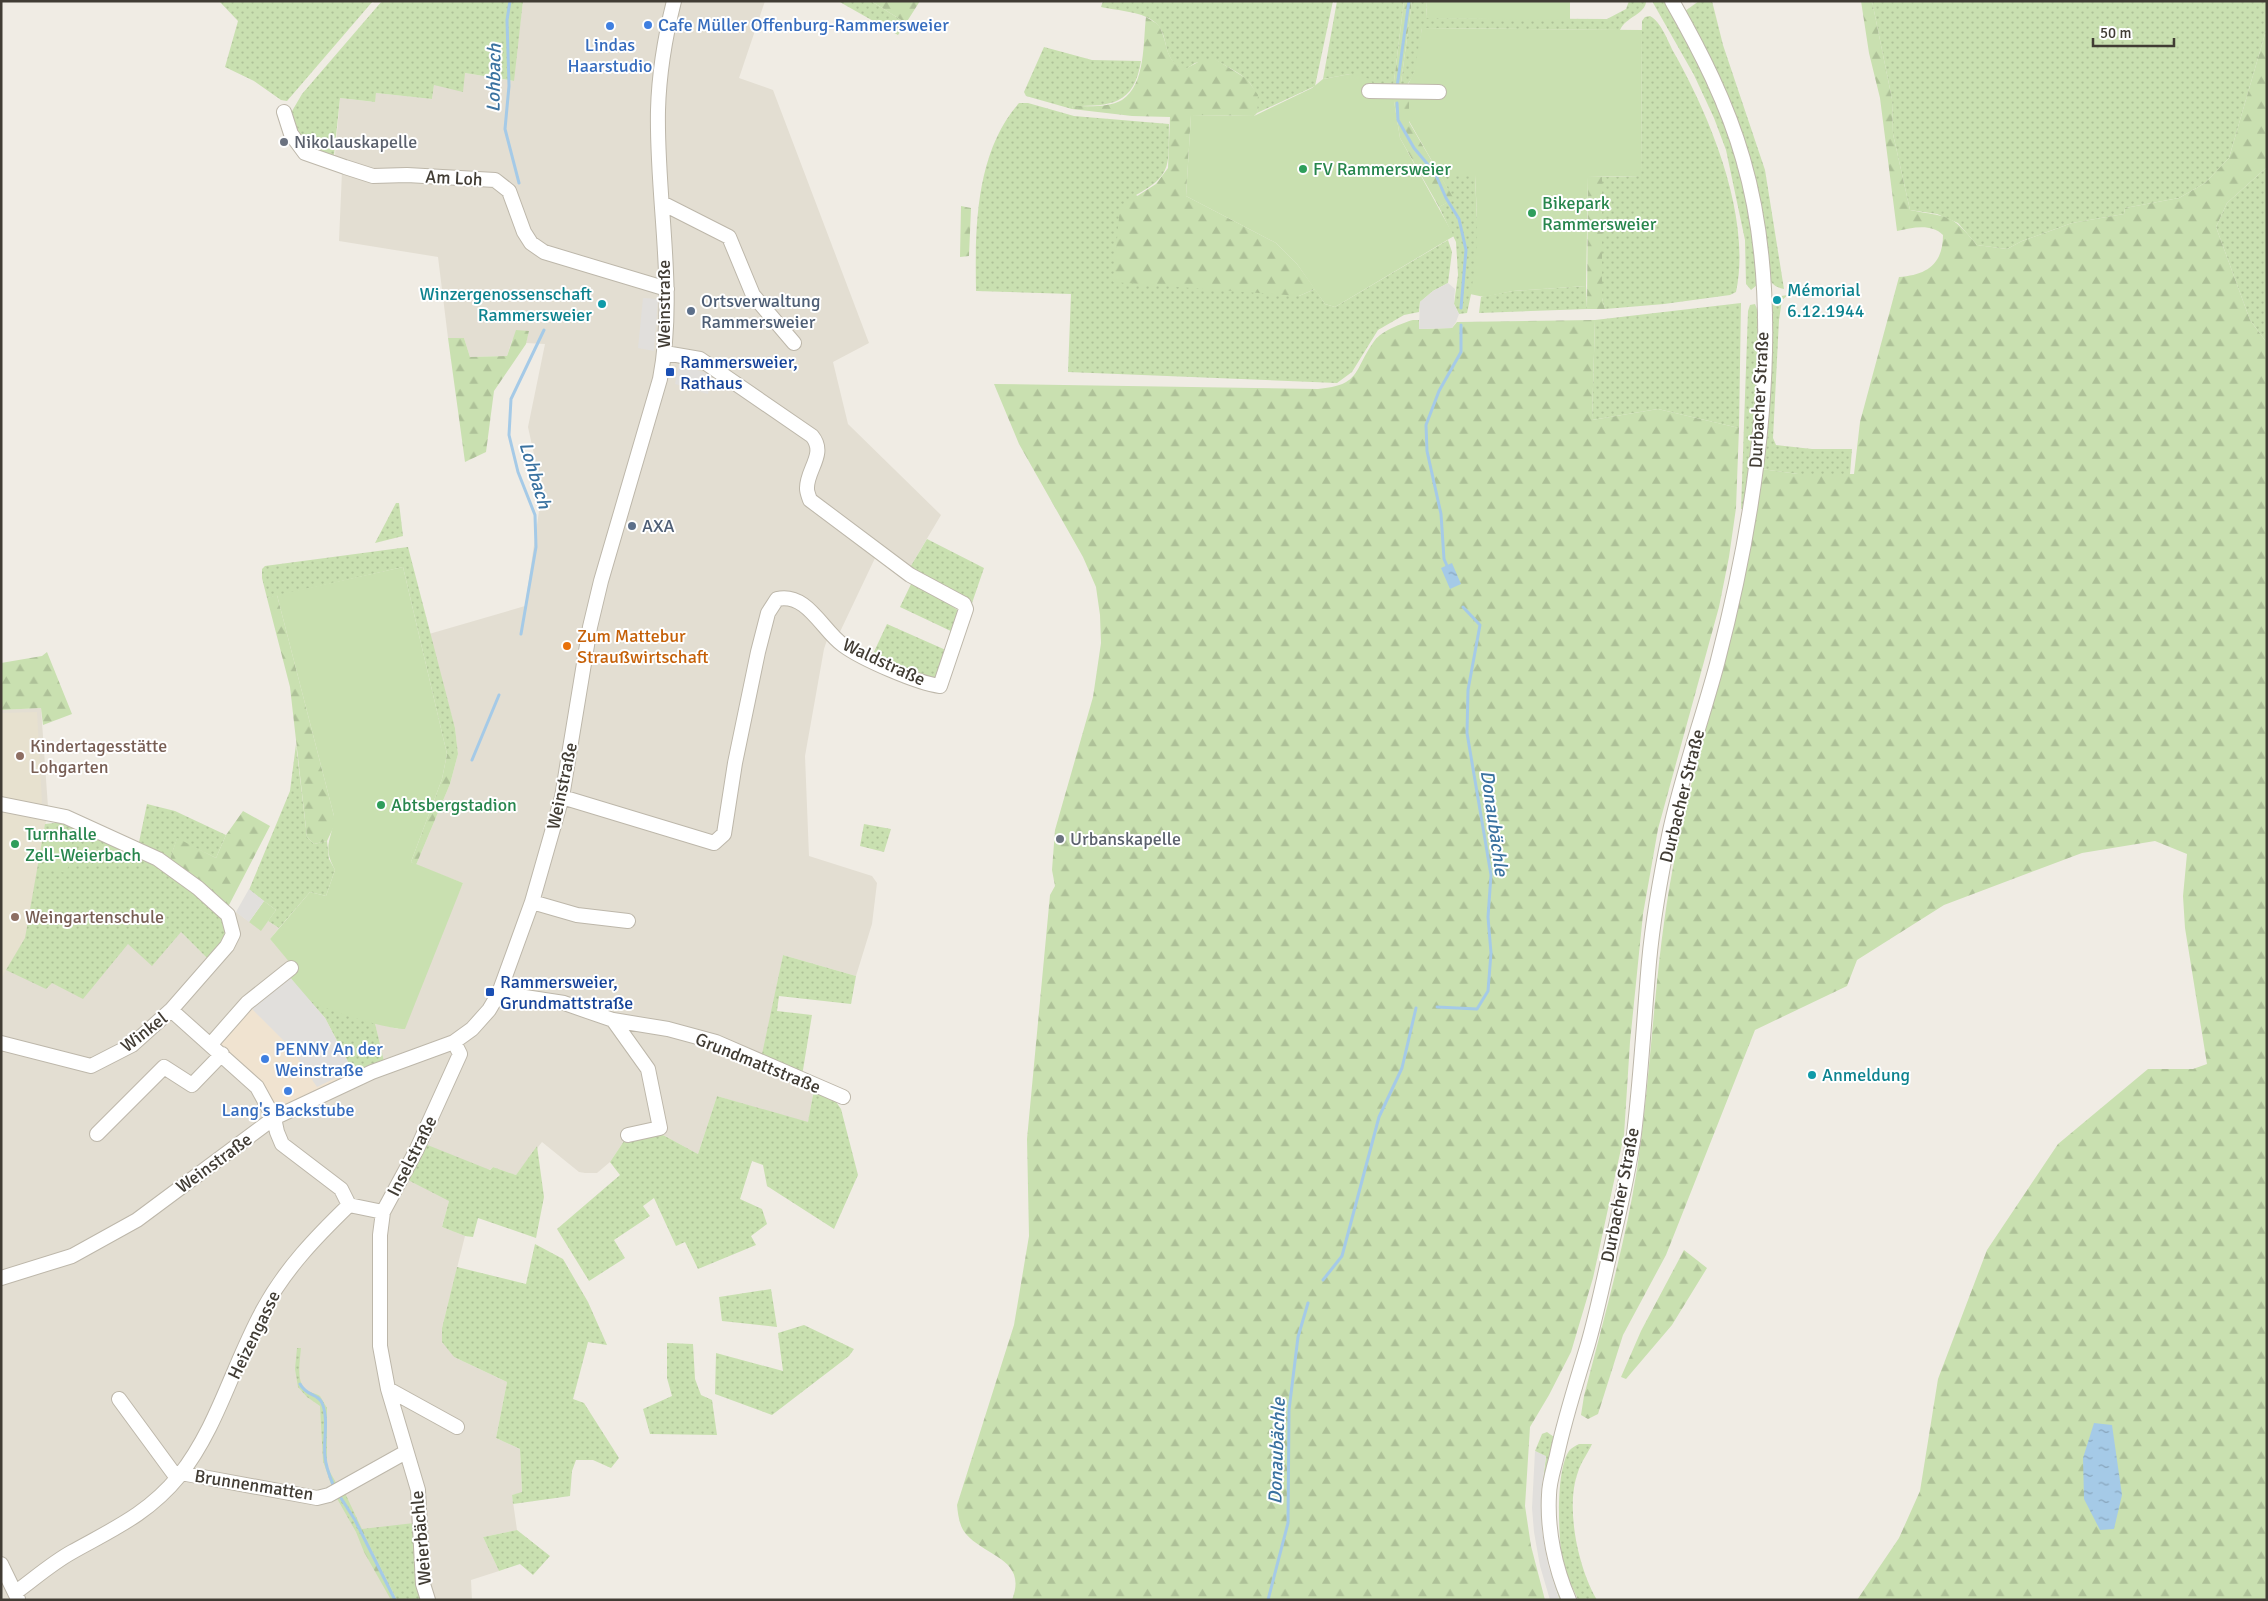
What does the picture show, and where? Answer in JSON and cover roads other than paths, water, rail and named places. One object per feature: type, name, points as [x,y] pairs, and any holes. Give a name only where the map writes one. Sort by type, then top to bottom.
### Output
[{"type":"street","name":"Weinstraße","points":[[1,1278],[72,1256],[137,1220],[274,1118],[372,1072],[454,1042],[472,1029],[489,1010],[499,993],[532,902],[562,797],[590,627],[601,581],[660,379],[665,353],[667,289],[658,110],[661,70],[674,1]]},
{"type":"street","name":"Durbacher Straße","points":[[1569,1600],[1556,1560],[1550,1531],[1549,1494],[1564,1426],[1593,1325],[1628,1173],[1636,1113],[1649,958],[1671,829],[1737,582],[1750,514],[1759,444],[1764,365],[1764,294],[1755,212],[1744,160],[1726,108],[1702,56],[1672,1]]},
{"type":"street","points":[[1369,91],[1439,92]]},
{"type":"street","name":"Am Loh","points":[[284,112],[291,134],[305,153],[373,176],[407,175],[495,180],[509,192],[524,232],[531,243],[544,252],[667,289]]},
{"type":"street","points":[[662,203],[730,237],[753,295],[794,343]]},
{"type":"street","name":"Waldstraße","points":[[562,797],[714,843],[724,834],[735,763],[758,652],[768,613],[777,599],[788,596],[799,601],[844,646],[894,671],[929,684],[940,686],[966,609],[964,604],[910,575],[810,500],[807,488],[818,454],[818,443],[812,436],[700,359],[665,353]]},
{"type":"street","points":[[1,804],[66,817],[158,859],[198,888],[228,916],[233,934],[227,946],[171,1010]]},
{"type":"street","points":[[532,902],[577,915],[628,921]]},
{"type":"street","points":[[211,1044],[246,1003],[291,968]]},
{"type":"street","name":"Grundmattstraße","points":[[499,993],[564,1004],[613,1020],[668,1029],[716,1042],[843,1097]]},
{"type":"street","name":"Winkel","points":[[1,1043],[91,1066],[132,1045],[171,1010],[211,1044],[256,1087],[274,1118]]},
{"type":"street","points":[[613,1020],[648,1069],[660,1128],[628,1135]]},
{"type":"street","name":"Inselstraße","points":[[349,1205],[383,1212],[416,1151],[454,1071],[460,1054],[454,1042]]},
{"type":"street","points":[[97,1134],[164,1067],[192,1085],[222,1054]]},
{"type":"street","points":[[274,1118],[282,1144],[341,1189],[349,1205]]},
{"type":"street","name":"Heizengasse","points":[[17,1596],[70,1553],[133,1519],[160,1497],[179,1476],[191,1458],[228,1388],[262,1311],[285,1273],[310,1244],[349,1205]]},
{"type":"street","name":"Weierbächle","points":[[383,1212],[380,1236],[380,1346],[388,1389],[418,1490],[423,1584],[428,1600]]},
{"type":"street","points":[[388,1389],[457,1428]]},
{"type":"street","points":[[119,1399],[179,1476]]},
{"type":"street","name":"Brunnenmatten","points":[[179,1476],[316,1498],[329,1495],[406,1452]]},
{"type":"street","points":[[1,1564],[17,1596]]},
{"type":"water","points":[[1452,563],[1461,584],[1450,589],[1441,568]]},
{"type":"water","points":[[2094,1423],[2112,1425],[2122,1495],[2114,1529],[2100,1530],[2084,1499],[2083,1458]]},
{"type":"waterway","name":"Lohbach","points":[[510,1],[507,20],[509,86],[505,129],[519,183]]},
{"type":"waterway","name":"Donaubächle","points":[[1397,87],[1409,1]]},
{"type":"waterway","name":"Donaubächle","points":[[1397,103],[1398,120],[1414,148],[1435,173],[1446,198],[1459,219],[1466,250],[1461,308]]},
{"type":"waterway","name":"Donaubächle","points":[[1448,568],[1444,559],[1441,514],[1427,451],[1426,425],[1439,391],[1461,352],[1461,325]]},
{"type":"waterway","name":"Lohbach","points":[[521,634],[536,547],[535,515],[518,472],[509,435],[511,399],[544,330]]},
{"type":"waterway","name":"Donaubächle","points":[[1437,1007],[1477,1009],[1488,991],[1491,953],[1488,917],[1491,875],[1467,733],[1468,690],[1480,625],[1463,607]]},
{"type":"waterway","name":"Lohbach","points":[[472,760],[499,695]]},
{"type":"waterway","name":"Donaubächle","points":[[1323,1280],[1342,1256],[1379,1117],[1402,1068],[1416,1008]]},
{"type":"waterway","name":"Donaubächle","points":[[1268,1600],[1288,1523],[1289,1410],[1298,1337],[1308,1303]]},
{"type":"waterway","points":[[300,1384],[306,1391],[320,1400],[324,1409],[326,1461],[334,1487]]},
{"type":"waterway","points":[[339,1495],[355,1520],[395,1600]]},
{"type":"place","name":"Cafe Müller Offenburg-Rammersweier","points":[[648,25]]},
{"type":"place","name":"Lindas Haarstudio","points":[[610,26]]},
{"type":"place","name":"Nikolauskapelle","points":[[284,142]]},
{"type":"place","name":"FV Rammersweier","points":[[1303,169]]},
{"type":"place","name":"Bikepark Rammersweier","points":[[1532,213]]},
{"type":"place","name":"Mémorial 6.12.1944","points":[[1777,300]]},
{"type":"place","name":"Winzergenossenschaft Rammersweier","points":[[602,304]]},
{"type":"place","name":"Ortsverwaltung Rammersweier","points":[[691,311]]},
{"type":"place","name":"Rammersweier, Rathaus","points":[[670,372]]},
{"type":"place","name":"AXA","points":[[632,526]]},
{"type":"place","name":"Zum Mattebur Straußwirtschaft","points":[[567,646]]},
{"type":"place","name":"Kindertagesstätte Lohgarten","points":[[20,756]]},
{"type":"place","name":"Abtsbergstadion","points":[[381,805]]},
{"type":"place","name":"Urbanskapelle","points":[[1060,839]]},
{"type":"place","name":"Turnhalle Zell-Weierbach","points":[[15,844]]},
{"type":"place","name":"Weingartenschule","points":[[15,917]]},
{"type":"place","name":"Rammersweier, Grundmattstraße","points":[[490,992]]},
{"type":"place","name":"PENNY An der Weinstraße","points":[[265,1059]]},
{"type":"place","name":"Anmeldung","points":[[1812,1075]]},
{"type":"place","name":"Lang's Backstube","points":[[288,1091]]}]
